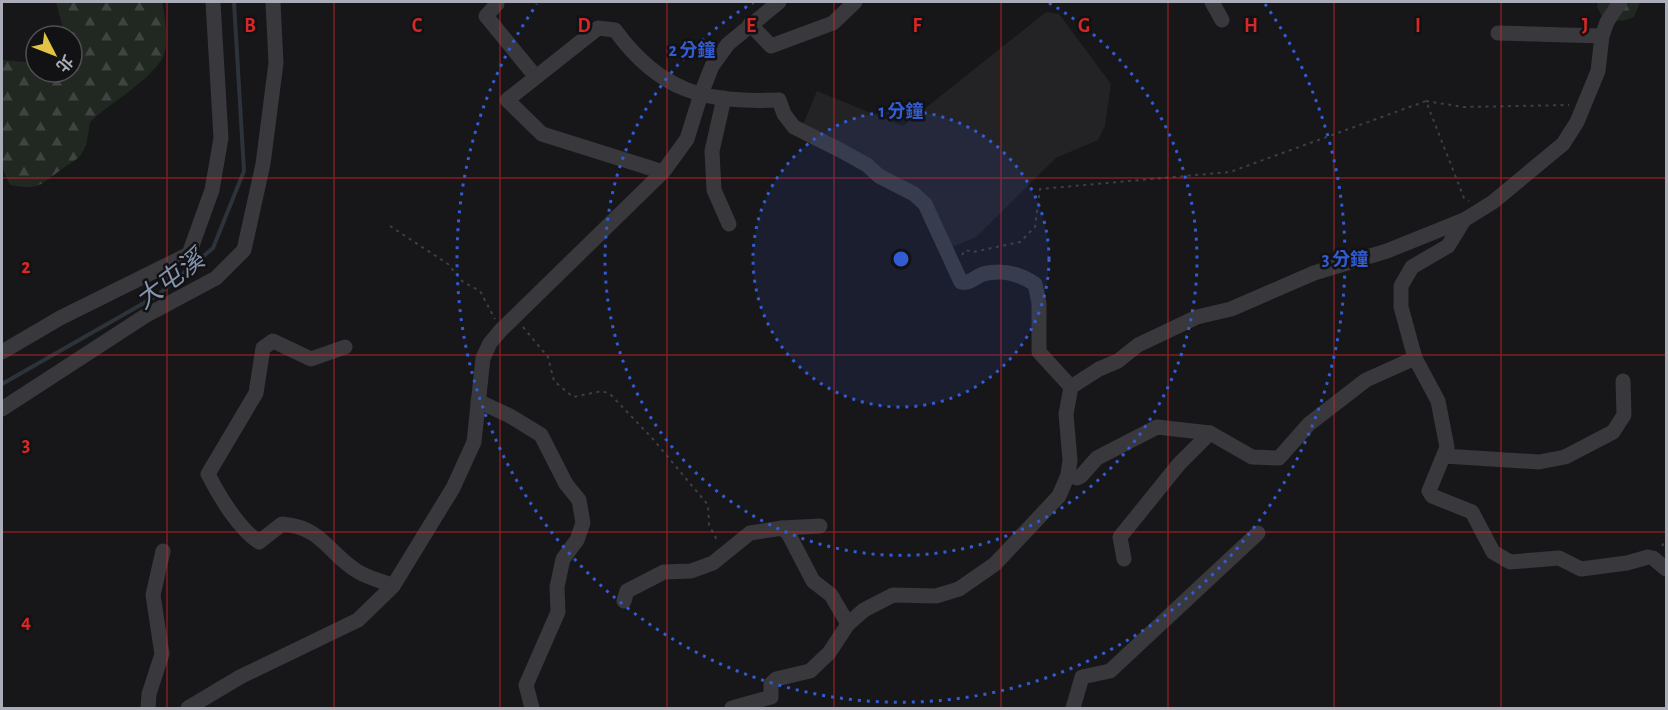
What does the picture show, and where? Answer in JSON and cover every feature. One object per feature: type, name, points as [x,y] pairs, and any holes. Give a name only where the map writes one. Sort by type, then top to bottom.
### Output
[{"type":"street","points":[[2,352],[60,318],[189,254],[212,190],[221,138],[213,2]]},
{"type":"street","points":[[2,409],[145,316],[216,278],[244,250],[263,164],[276,63],[273,2]]},
{"type":"street","points":[[188,708],[240,677],[358,620],[393,586],[453,488],[474,442],[483,358],[490,344],[501,330],[663,172],[687,139],[712,66],[728,44],[778,2]]},
{"type":"street","points":[[750,24],[771,46],[833,22],[855,2]]},
{"type":"street","points":[[1212,2],[1222,20]]},
{"type":"street","points":[[732,708],[773,703],[771,684],[776,679],[810,671],[830,653],[849,624],[864,610],[893,595],[936,596],[959,589],[995,564],[1059,496],[1068,475],[1070,460],[1066,414],[1071,387],[1099,369],[1118,361],[1138,345],[1197,317],[1231,309],[1314,273],[1388,251],[1464,220],[1502,195],[1563,144],[1577,122],[1598,71],[1602,36],[1607,22],[1620,2]]},
{"type":"street","points":[[497,4],[486,16],[536,77]]},
{"type":"street","points":[[663,172],[542,134],[507,100],[598,28],[615,30],[631,52],[657,75],[690,92],[745,101],[779,100],[784,114],[794,127],[867,165],[879,176],[914,194],[926,204],[961,282],[966,283],[984,274],[1015,273],[1035,284],[1039,303],[1039,352],[1071,387]]},
{"type":"street","points":[[1498,33],[1602,36]]},
{"type":"street","points":[[724,98],[712,151],[714,190],[729,224]]},
{"type":"street","points":[[1464,220],[1448,246],[1412,267],[1401,286],[1401,307],[1415,358],[1438,401],[1447,447],[1429,491],[1432,496],[1472,512],[1493,552],[1510,562],[1559,558],[1581,569],[1627,563],[1648,557],[1653,558],[1666,569]]},
{"type":"street","points":[[345,347],[311,359],[273,341],[263,348],[256,393],[208,474],[219,495],[251,537],[260,542],[282,524],[298,525],[318,536],[357,571],[393,586]]},
{"type":"street","points":[[1068,475],[1077,478],[1081,476],[1096,458],[1157,427],[1210,433],[1252,457],[1279,458],[1309,424],[1366,380],[1415,358]]},
{"type":"street","points":[[1444,456],[1539,462],[1565,457],[1613,432],[1624,415],[1623,381]]},
{"type":"street","points":[[478,401],[510,416],[541,435],[566,484],[579,500],[583,523],[577,540],[563,559],[557,587],[558,612],[526,685],[532,708]]},
{"type":"street","points":[[1124,559],[1119,537],[1179,464],[1210,433]]},
{"type":"street","points":[[624,601],[627,591],[664,572],[691,571],[713,563],[750,533],[820,526]]},
{"type":"street","points":[[782,528],[788,533],[813,581],[831,595],[849,624]]},
{"type":"street","points":[[1073,708],[1082,677],[1110,671],[1258,533]]},
{"type":"street","points":[[148,708],[149,694],[162,654],[153,595],[163,551]]},
{"type":"path","points":[[1426,101],[1464,198],[1483,208]]},
{"type":"path","points":[[952,266],[965,250],[973,252],[1020,242],[1035,227],[1040,189],[1230,172],[1426,101],[1463,107],[1585,103]]},
{"type":"path","points":[[390,226],[447,264],[463,282],[480,291],[501,330]]},
{"type":"path","points":[[516,317],[548,357],[554,381],[573,397],[602,391],[610,394],[652,438],[708,505],[709,525],[725,553]]},
{"type":"shaded area","points":[[1046,12],[1059,14],[1111,84],[1105,126],[1098,140],[1056,158],[976,237],[950,248],[918,198],[801,129],[817,91],[903,126]]},
{"type":"green space","points":[[56,2],[162,2],[166,29],[165,51],[149,75],[90,122],[85,146],[78,158],[34,187],[10,185],[2,167],[2,60],[24,62],[24,84],[84,84],[84,24],[62,24]]},
{"type":"green space","points":[[1598,2],[1640,2],[1634,17],[1622,21],[1603,18],[1597,7]]},
{"type":"waterway","name":"大屯溪","points":[[2,384],[158,295],[213,248],[244,171],[234,2]]}]
